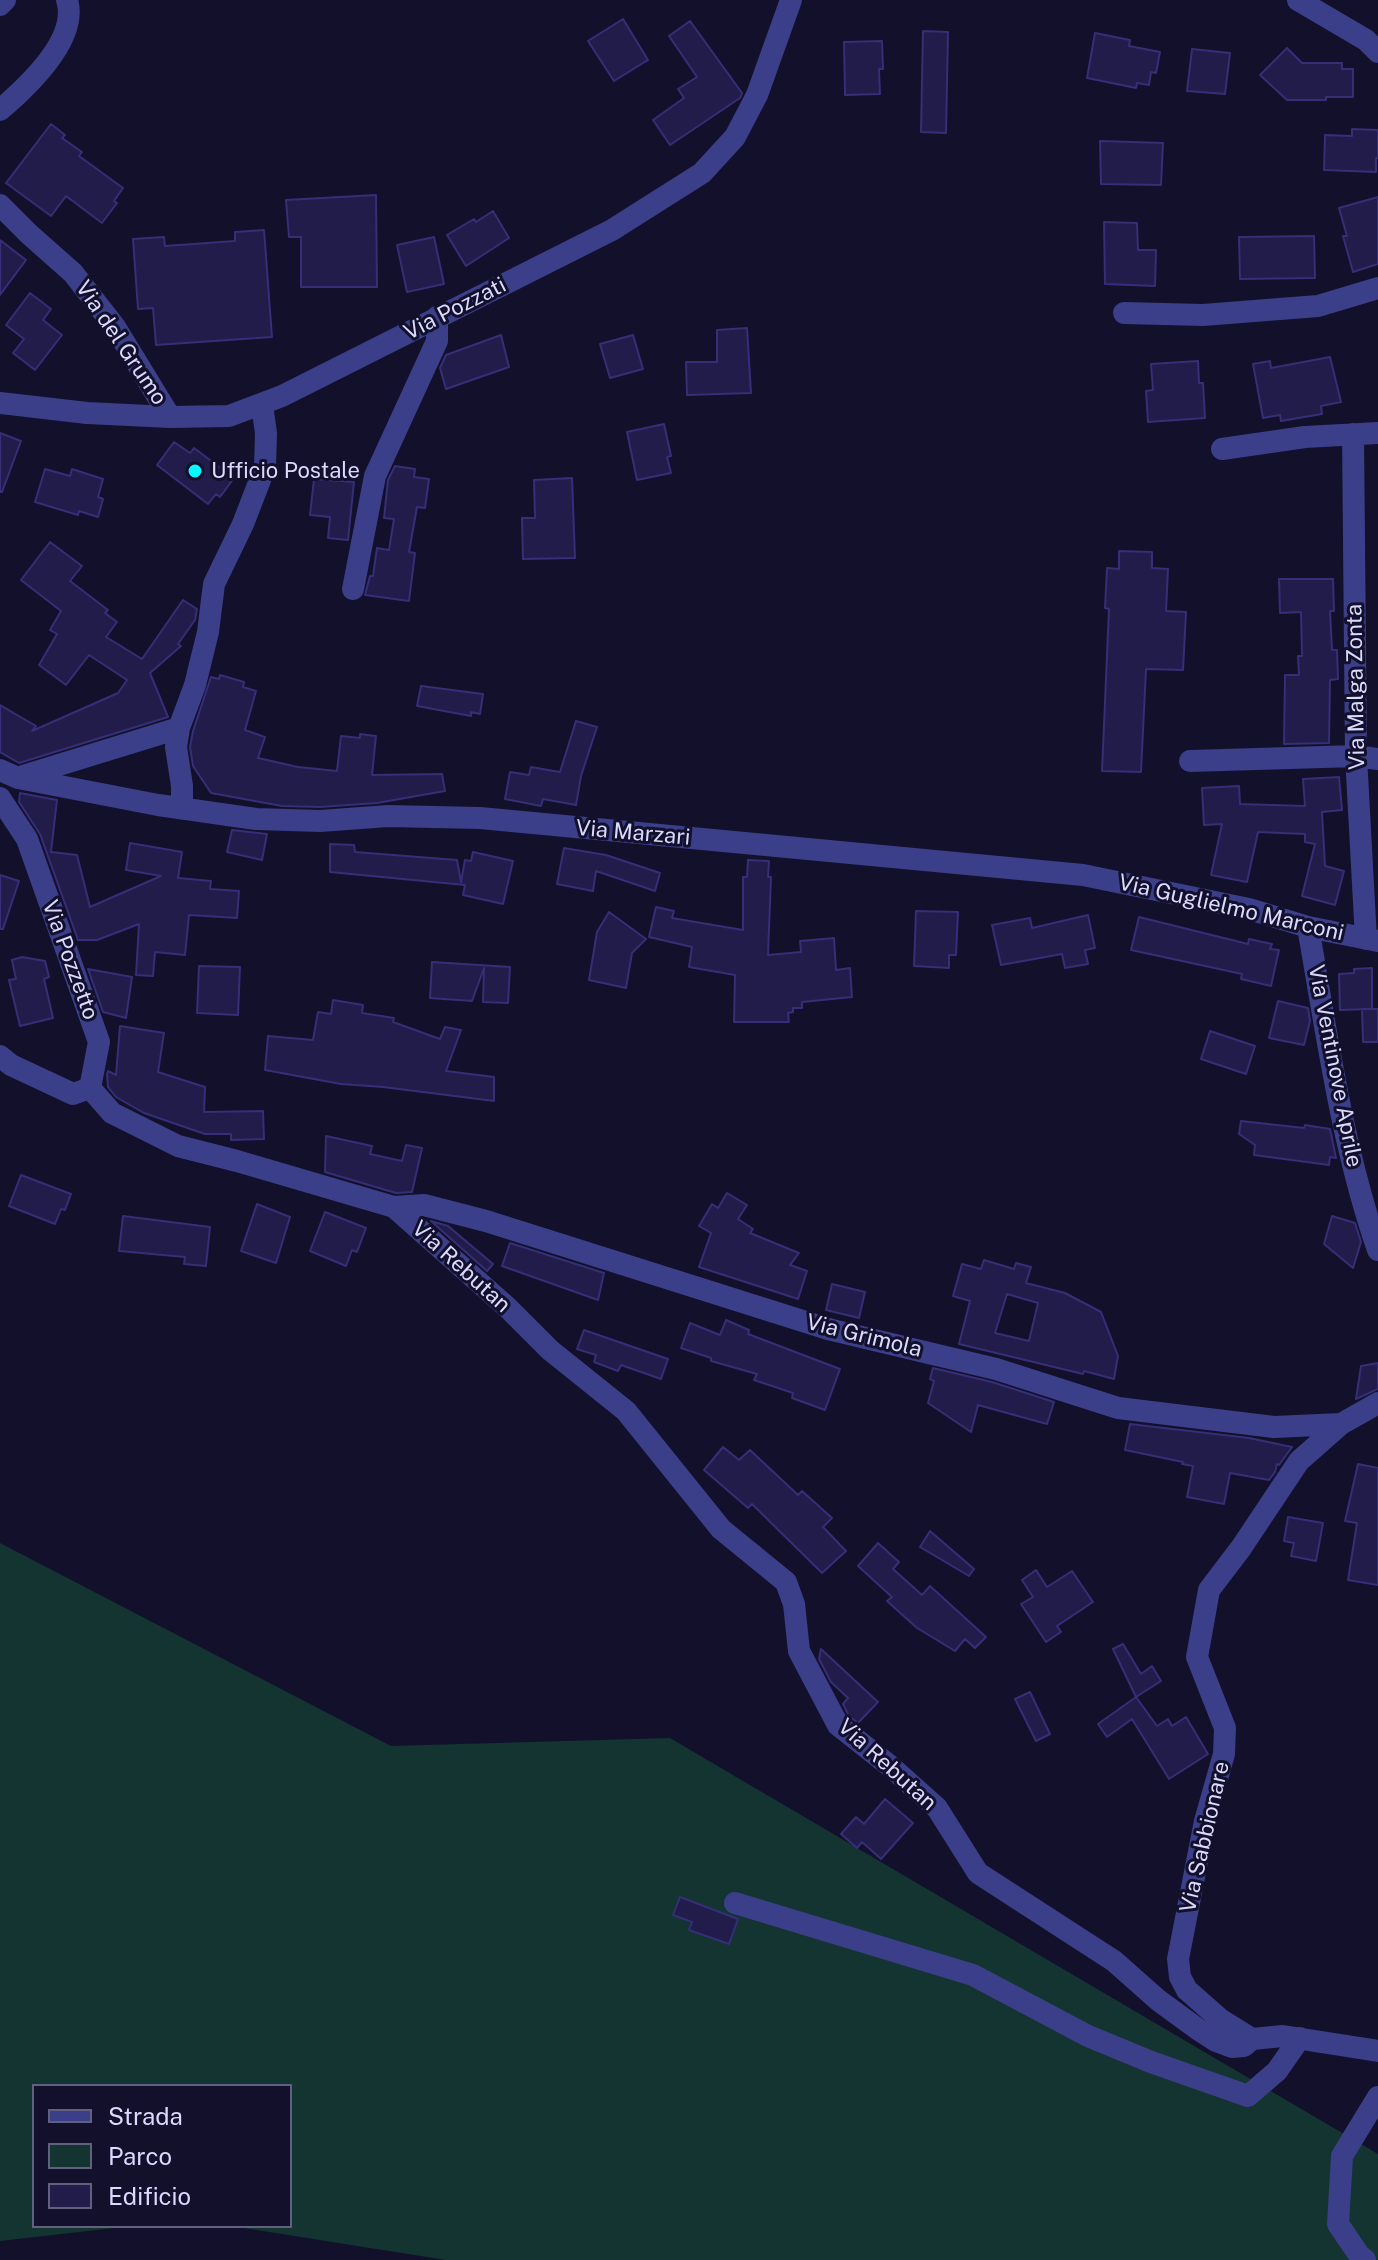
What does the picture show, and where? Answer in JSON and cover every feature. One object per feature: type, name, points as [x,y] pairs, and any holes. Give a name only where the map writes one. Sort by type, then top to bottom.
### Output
[{"type":"street","points":[[0,5],[5,0]]},
{"type":"street","points":[[0,110],[21,92],[61,41],[68,24],[67,0]]},
{"type":"street","name":"Via Pozzati","points":[[0,403],[87,413],[229,416],[262,405],[612,230],[702,173],[735,137],[757,95],[791,0]]},
{"type":"street","points":[[1298,0],[1366,40],[1378,52]]},
{"type":"street","name":"Via del Grumo","points":[[0,205],[73,273],[115,327],[170,417]]},
{"type":"street","points":[[1124,313],[1203,315],[1318,306],[1378,288]]},
{"type":"street","points":[[353,589],[375,476],[437,341],[437,317]]},
{"type":"street","points":[[182,807],[176,747],[179,728],[195,685],[205,645],[214,584],[243,524],[265,467],[266,433],[262,405]]},
{"type":"street","points":[[1222,449],[1305,437],[1378,433]]},
{"type":"street","name":"Via Malga Zonta","points":[[1353,434],[1372,940]]},
{"type":"street","name":"Via Marzari","points":[[9,774],[179,728]]},
{"type":"street","points":[[1190,761],[1367,758]]},
{"type":"street","name":"Via Marzari","points":[[9,774],[158,805],[256,819],[320,821],[388,816],[480,818],[1083,875]]},
{"type":"street","name":"Via Pozzetto","points":[[0,798],[27,839],[99,1042],[90,1088]]},
{"type":"street","name":"Via Guglielmo Marconi","points":[[1083,875],[1249,909],[1308,927],[1372,940]]},
{"type":"street","name":"Via Ventinove Aprile","points":[[1308,927],[1343,1117],[1363,1207],[1378,1250]]},
{"type":"street","points":[[0,1056],[11,1065],[73,1094],[90,1088],[112,1113],[178,1146],[394,1207]]},
{"type":"street","name":"Via Grimola","points":[[394,1207],[424,1205],[486,1221],[828,1329],[996,1369],[1118,1408],[1274,1427],[1341,1424]]},
{"type":"street","name":"Via Rebutan","points":[[394,1207],[508,1308],[550,1350],[626,1411],[721,1529],[786,1582],[794,1604],[799,1651],[838,1725],[937,1808],[978,1873],[1114,1961],[1158,2000],[1216,2041],[1232,2047],[1244,2046],[1252,2039]]},
{"type":"street","name":"Via Sabbionare","points":[[1252,2039],[1220,2019],[1187,1990],[1180,1977],[1178,1959],[1205,1821],[1224,1754],[1225,1728],[1197,1657],[1209,1590],[1299,1461],[1341,1424],[1378,1403]]},
{"type":"street","points":[[735,1903],[973,1975],[1088,2036],[1248,2096],[1277,2071],[1300,2038]]},
{"type":"street","points":[[1252,2039],[1283,2036],[1378,2051]]},
{"type":"street","points":[[1365,2260],[1338,2224],[1342,2156],[1378,2097]]},
{"type":"green space","points":[[0,1543],[391,1746],[670,1738],[1378,2154],[1378,2260],[446,2260],[244,2228],[292,2228],[292,2084],[32,2084],[32,2228],[114,2228],[0,2241]]},
{"type":"building","points":[[623,19],[648,60],[614,81],[588,41]]},
{"type":"building","points":[[690,21],[742,93],[740,98],[670,145],[653,120],[684,98],[678,89],[697,77],[669,36]]},
{"type":"building","points":[[923,31],[948,32],[946,133],[921,132]]},
{"type":"building","points":[[1095,33],[1130,40],[1129,46],[1160,52],[1156,73],[1151,72],[1149,85],[1137,83],[1136,88],[1087,78]]},
{"type":"building","points":[[882,41],[880,94],[845,95],[844,42]]},
{"type":"building","points":[[1287,48],[1302,63],[1342,63],[1342,69],[1353,69],[1353,97],[1287,100],[1260,75]]},
{"type":"building","points":[[1192,49],[1230,53],[1225,94],[1187,91]]},
{"type":"building","points":[[51,124],[65,135],[62,138],[82,152],[79,156],[123,188],[114,201],[117,203],[102,223],[66,196],[51,216],[6,183]]},
{"type":"building","points":[[1352,129],[1378,130],[1376,172],[1324,170],[1325,135],[1352,136]]},
{"type":"building","points":[[1100,141],[1163,143],[1161,185],[1101,184]]},
{"type":"building","points":[[376,195],[377,287],[301,287],[301,237],[289,237],[286,200]]},
{"type":"building","points":[[1378,197],[1378,264],[1353,272],[1339,208]]},
{"type":"building","points":[[493,211],[509,238],[466,266],[447,235]]},
{"type":"building","points":[[1104,222],[1137,223],[1138,250],[1156,250],[1155,286],[1105,284]]},
{"type":"building","points":[[264,230],[272,337],[156,345],[153,308],[138,309],[133,239],[164,237],[165,246],[235,241],[235,232]]},
{"type":"building","points":[[1314,236],[1315,278],[1240,279],[1239,237]]},
{"type":"building","points":[[434,237],[444,284],[407,292],[397,245]]},
{"type":"building","points":[[0,240],[26,260],[0,295]]},
{"type":"building","points":[[30,293],[51,309],[43,320],[62,335],[35,370],[13,353],[24,339],[6,325]]},
{"type":"building","points":[[747,328],[751,393],[687,395],[686,362],[717,362],[717,330]]},
{"type":"building","points":[[501,335],[509,367],[446,389],[440,368],[446,355]]},
{"type":"building","points":[[633,335],[643,369],[610,378],[600,344]]},
{"type":"building","points":[[1330,357],[1341,402],[1321,406],[1322,414],[1281,421],[1280,415],[1263,418],[1253,364],[1270,361],[1271,368]]},
{"type":"building","points":[[1198,361],[1205,418],[1148,422],[1146,391],[1153,390],[1151,364]]},
{"type":"building","points":[[664,424],[671,456],[667,457],[671,473],[637,480],[627,432]]},
{"type":"building","points":[[0,433],[21,441],[2,492],[0,492]]},
{"type":"building","name":"Ufficio Postale","points":[[174,442],[190,453],[194,448],[234,478],[220,497],[216,494],[208,504],[157,465]]},
{"type":"building","points":[[395,466],[415,469],[414,477],[429,479],[425,508],[417,507],[409,552],[415,553],[409,601],[365,595],[370,576],[373,576],[377,548],[389,550],[394,519],[384,518],[388,480]]},
{"type":"building","points":[[45,469],[70,476],[72,469],[103,479],[98,497],[103,499],[98,517],[79,511],[78,515],[35,502]]},
{"type":"building","points":[[572,478],[575,558],[523,559],[522,518],[535,518],[534,480]]},
{"type":"building","points":[[314,479],[354,482],[348,540],[328,538],[330,517],[310,515]]},
{"type":"building","points":[[50,542],[82,566],[70,581],[108,610],[105,613],[117,622],[106,637],[142,659],[183,600],[197,609],[195,620],[178,644],[181,646],[150,673],[168,717],[19,763],[0,752],[0,705],[36,726],[32,731],[118,693],[127,680],[89,655],[66,685],[39,665],[57,634],[50,630],[61,611],[21,580]]},
{"type":"building","points":[[1119,551],[1152,552],[1152,568],[1168,569],[1166,611],[1186,612],[1183,670],[1146,669],[1141,772],[1102,771],[1109,609],[1105,608],[1107,568],[1119,569]]},
{"type":"building","points":[[1279,579],[1333,579],[1334,611],[1330,611],[1332,650],[1337,650],[1338,679],[1330,680],[1329,743],[1284,744],[1285,675],[1299,675],[1301,612],[1280,613]]},
{"type":"building","points":[[220,675],[244,682],[243,687],[256,691],[245,730],[265,737],[258,758],[337,771],[341,736],[376,736],[372,775],[442,774],[445,791],[377,803],[320,807],[282,806],[211,793],[193,766],[190,747],[211,677],[219,679]]},
{"type":"building","points":[[421,686],[483,694],[480,714],[471,712],[471,716],[417,706]]},
{"type":"building","points":[[576,721],[597,727],[581,776],[576,805],[543,799],[541,806],[505,799],[510,772],[529,775],[531,767],[560,772]]},
{"type":"building","points":[[1339,777],[1342,810],[1322,812],[1325,866],[1344,871],[1335,905],[1302,896],[1315,844],[1305,842],[1305,834],[1258,832],[1247,882],[1211,875],[1222,824],[1204,825],[1202,788],[1239,786],[1240,804],[1305,806],[1303,779]]},
{"type":"building","points":[[20,793],[57,800],[51,852],[77,855],[90,907],[161,876],[126,870],[130,843],[182,852],[178,878],[211,881],[210,889],[239,891],[237,918],[189,915],[185,955],[155,952],[153,976],[136,975],[139,924],[97,940],[78,940],[40,834],[19,802]]},
{"type":"building","points":[[232,830],[267,834],[262,860],[227,852]]},
{"type":"building","points":[[330,844],[354,845],[355,852],[457,860],[461,882],[465,860],[471,861],[473,852],[513,861],[503,904],[463,895],[465,885],[330,872]]},
{"type":"building","points":[[564,848],[606,855],[660,873],[655,891],[596,871],[593,891],[557,884]]},
{"type":"building","points":[[748,860],[769,861],[768,955],[801,952],[800,941],[834,938],[836,970],[850,968],[852,997],[802,1002],[802,1008],[793,1008],[793,1012],[788,1013],[789,1022],[734,1022],[735,975],[689,967],[692,947],[649,937],[656,907],[674,911],[672,918],[743,930],[743,877],[747,877]]},
{"type":"building","points":[[0,875],[19,881],[3,929],[0,929]]},
{"type":"building","points":[[916,911],[958,912],[956,955],[949,955],[949,968],[914,966]]},
{"type":"building","points":[[609,912],[646,939],[632,953],[626,988],[589,980],[597,932]]},
{"type":"building","points":[[1088,915],[1095,948],[1085,950],[1088,964],[1065,968],[1062,954],[1001,965],[992,925],[1030,918],[1032,928]]},
{"type":"building","points":[[1139,917],[1248,944],[1249,939],[1272,944],[1270,949],[1279,950],[1271,986],[1241,979],[1242,974],[1131,950]]},
{"type":"building","points":[[22,957],[45,961],[49,977],[44,979],[53,1018],[20,1026],[9,980],[16,979],[12,960]]},
{"type":"building","points":[[432,962],[510,967],[508,1003],[483,1002],[484,968],[472,1001],[430,998]]},
{"type":"building","points":[[199,966],[240,967],[238,1015],[197,1013]]},
{"type":"building","points":[[1372,968],[1372,1009],[1340,1010],[1339,974]]},
{"type":"building","points":[[88,969],[132,977],[126,1018],[103,1012]]},
{"type":"building","points":[[333,1000],[363,1005],[362,1013],[394,1018],[393,1022],[440,1039],[445,1027],[461,1030],[446,1071],[494,1077],[494,1101],[341,1084],[265,1070],[268,1036],[313,1040],[318,1012],[331,1014]]},
{"type":"building","points":[[1278,1001],[1308,1008],[1310,1021],[1304,1045],[1269,1038]]},
{"type":"building","points":[[1362,1009],[1378,1009],[1378,1042],[1363,1042]]},
{"type":"building","points":[[120,1026],[164,1033],[158,1072],[205,1087],[204,1112],[263,1111],[264,1139],[231,1140],[231,1134],[205,1134],[144,1113],[116,1097],[108,1087],[107,1074],[108,1071],[116,1075]]},
{"type":"building","points":[[1210,1031],[1255,1046],[1246,1074],[1201,1059]]},
{"type":"building","points":[[1241,1121],[1330,1129],[1336,1158],[1330,1157],[1329,1165],[1254,1155],[1255,1145],[1239,1134]]},
{"type":"building","points":[[326,1136],[372,1146],[370,1154],[402,1161],[406,1145],[422,1148],[412,1192],[396,1193],[325,1172]]},
{"type":"building","points":[[21,1175],[71,1194],[55,1224],[9,1206]]},
{"type":"building","points":[[727,1193],[747,1205],[738,1219],[753,1229],[750,1233],[799,1253],[790,1265],[807,1271],[798,1299],[699,1267],[711,1233],[699,1226],[712,1204],[718,1208]]},
{"type":"building","points":[[257,1204],[290,1217],[276,1263],[241,1251]]},
{"type":"building","points":[[325,1212],[366,1228],[357,1252],[352,1250],[346,1266],[310,1251]]},
{"type":"building","points":[[123,1216],[210,1227],[206,1266],[184,1264],[185,1257],[119,1251]]},
{"type":"building","points":[[1332,1216],[1355,1223],[1361,1242],[1353,1268],[1324,1244]]},
{"type":"building","points":[[431,1221],[448,1226],[493,1264],[487,1271]]},
{"type":"building","points":[[510,1243],[604,1273],[598,1300],[502,1266]]},
{"type":"building","points":[[984,1260],[1014,1269],[1016,1263],[1031,1267],[1026,1283],[1065,1293],[1101,1312],[1118,1356],[1114,1379],[959,1344],[970,1301],[953,1296],[962,1264],[981,1269]],"holes":[[[1007,1294],[1038,1303],[1029,1341],[995,1333]]]},
{"type":"building","points":[[832,1284],[865,1292],[859,1318],[826,1310]]},
{"type":"building","points":[[726,1320],[749,1330],[748,1334],[840,1369],[825,1410],[792,1398],[793,1393],[754,1380],[757,1374],[711,1361],[711,1358],[681,1348],[690,1323],[720,1335]]},
{"type":"building","points":[[584,1330],[668,1359],[661,1379],[621,1365],[618,1371],[594,1362],[596,1355],[577,1349]]},
{"type":"building","points":[[1378,1363],[1378,1389],[1356,1399],[1361,1366]]},
{"type":"building","points":[[933,1368],[992,1382],[1054,1402],[1047,1424],[978,1405],[971,1432],[928,1403],[934,1381],[930,1379]]},
{"type":"building","points":[[1130,1424],[1249,1438],[1292,1447],[1277,1464],[1269,1480],[1230,1473],[1224,1504],[1187,1497],[1193,1466],[1125,1450]]},
{"type":"building","points":[[723,1447],[739,1460],[750,1450],[798,1495],[802,1491],[832,1518],[823,1527],[846,1551],[822,1573],[752,1504],[748,1508],[704,1470]]},
{"type":"building","points":[[1358,1464],[1378,1468],[1378,1585],[1348,1580],[1357,1523],[1345,1521]]},
{"type":"building","points":[[1288,1517],[1323,1523],[1316,1561],[1291,1556],[1294,1543],[1284,1541]]},
{"type":"building","points":[[930,1531],[974,1569],[969,1576],[920,1547]]},
{"type":"building","points":[[878,1543],[899,1562],[893,1569],[922,1595],[930,1586],[986,1637],[975,1648],[965,1639],[955,1651],[917,1628],[887,1601],[892,1597],[858,1566]]},
{"type":"building","points":[[1036,1570],[1047,1587],[1072,1571],[1093,1602],[1057,1626],[1061,1632],[1046,1642],[1021,1604],[1033,1597],[1022,1580]]},
{"type":"building","points":[[1123,1644],[1141,1674],[1152,1666],[1161,1681],[1136,1697],[1113,1649]]},
{"type":"building","points":[[821,1649],[878,1702],[858,1723],[849,1716],[843,1704],[848,1698],[831,1682],[819,1659]]},
{"type":"building","points":[[1030,1692],[1050,1734],[1036,1741],[1015,1699]]},
{"type":"building","points":[[1136,1697],[1157,1726],[1168,1719],[1172,1726],[1186,1717],[1208,1754],[1169,1779],[1132,1719],[1107,1737],[1098,1724]]},
{"type":"building","points":[[885,1799],[913,1823],[881,1859],[862,1842],[857,1848],[841,1834],[856,1817],[864,1824]]},
{"type":"building","points":[[680,1897],[738,1919],[729,1944],[689,1930],[692,1922],[673,1915]]},
{"type":"place","name":"Ufficio Postale","points":[[195,471]]}]
